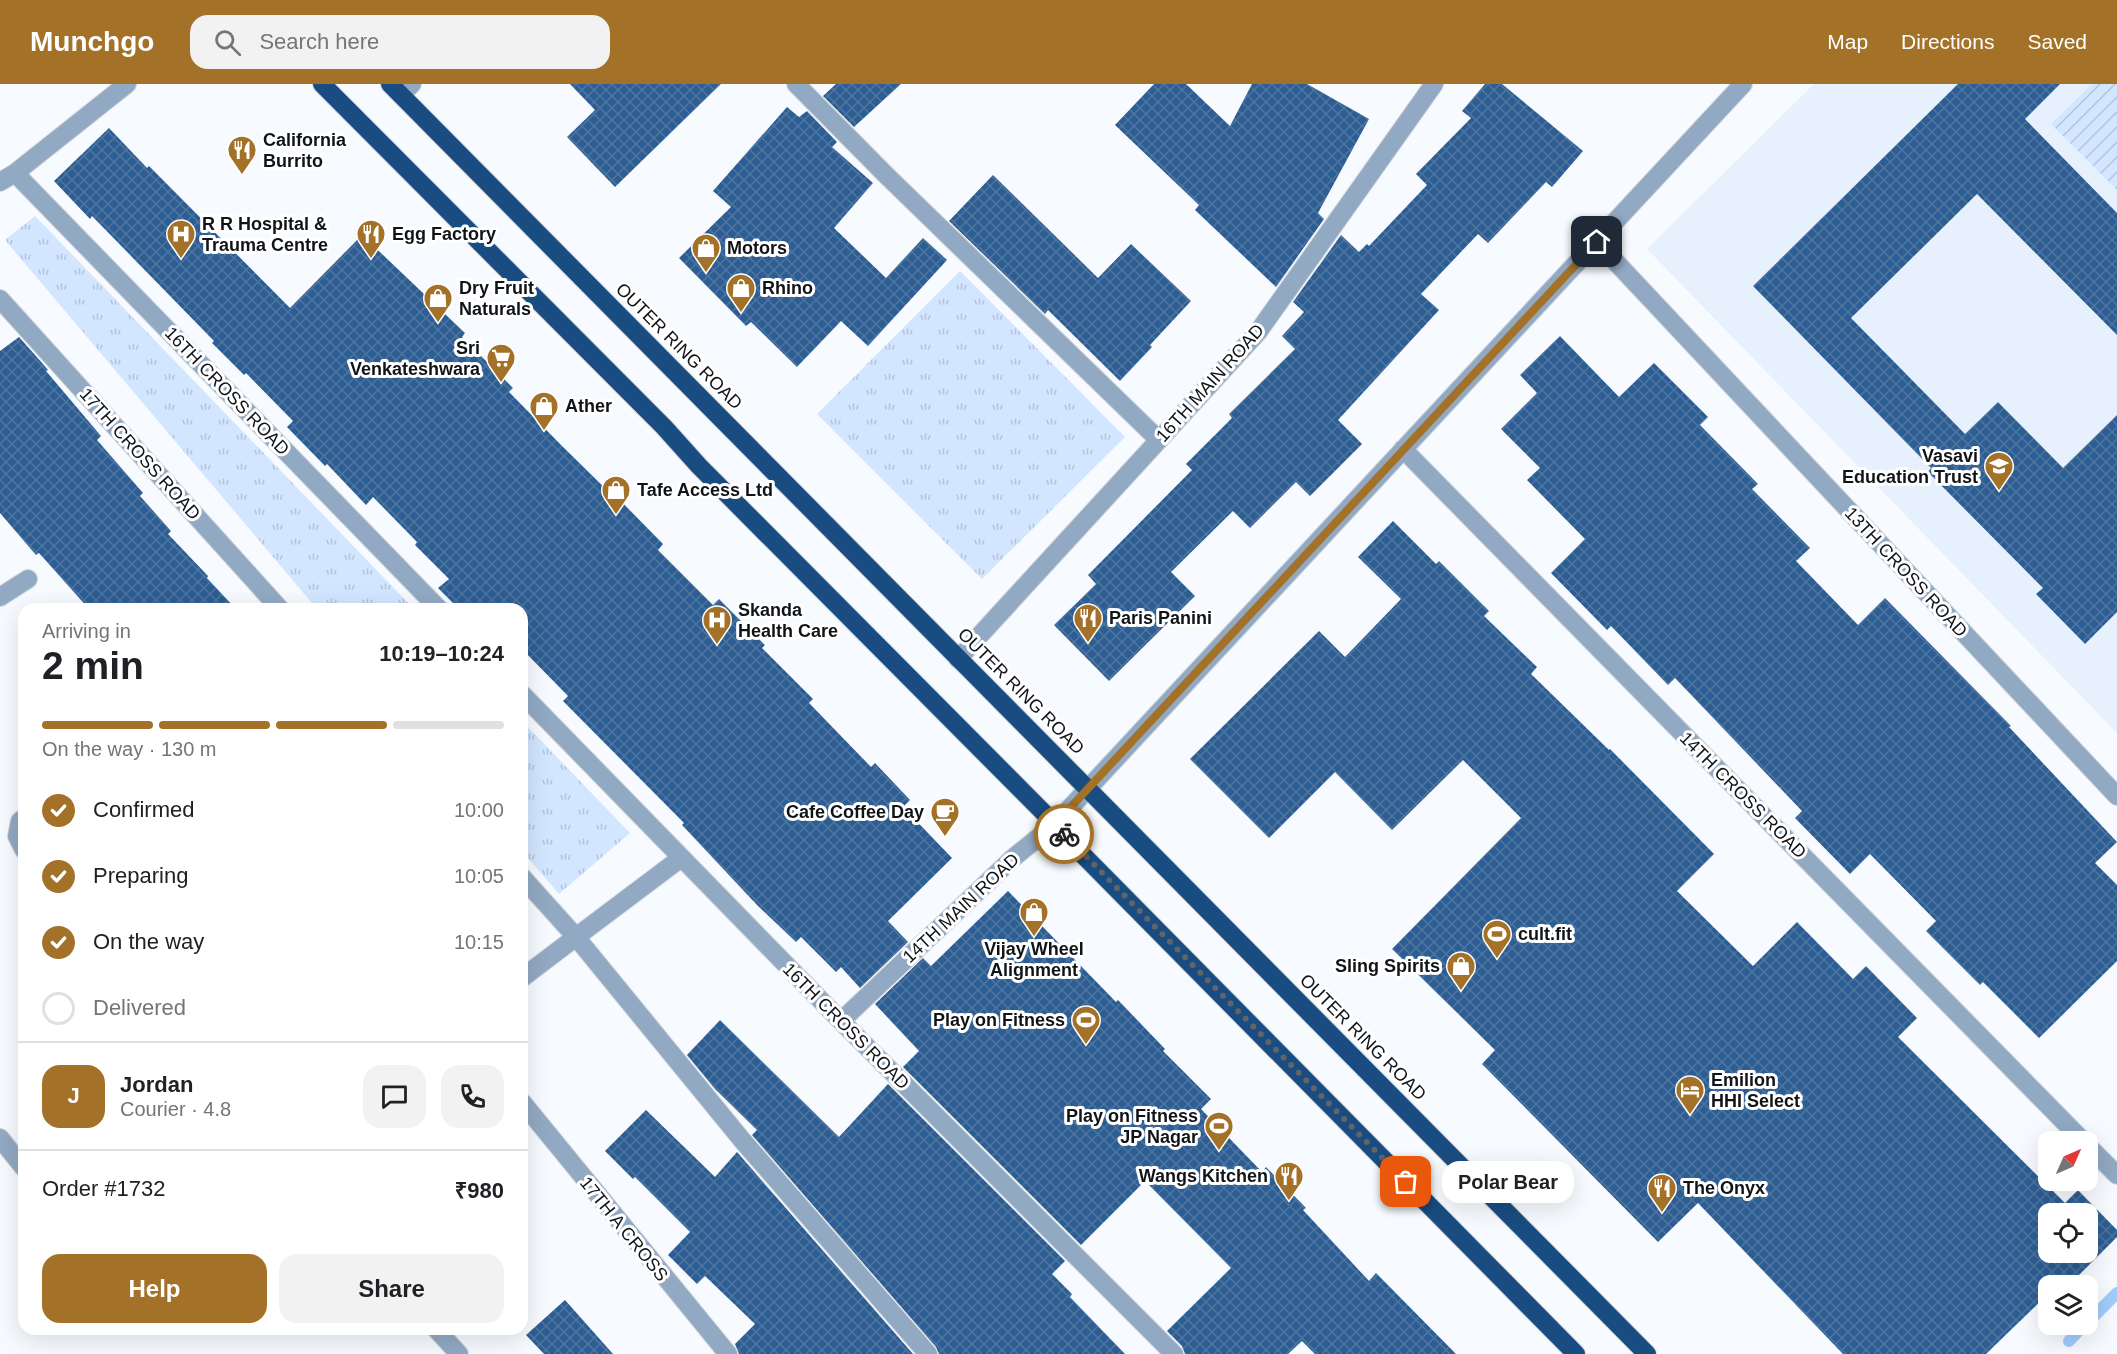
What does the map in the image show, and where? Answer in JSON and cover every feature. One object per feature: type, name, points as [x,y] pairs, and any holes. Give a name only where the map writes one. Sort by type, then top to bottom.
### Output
[{"type":"highway","points":[[322,84],[1576,1354]]},
{"type":"highway","name":"OUTER RING ROAD","points":[[401,88],[958,659],[1647,1354]]},
{"type":"street","points":[[7,177],[127,84]]},
{"type":"street","points":[[796,84],[886,175],[1159,440]]},
{"type":"street","name":"16TH MAIN ROAD","points":[[958,659],[1258,332],[1434,84]]},
{"type":"street","name":"14TH MAIN ROAD","points":[[841,1022],[1013,858],[1055,824],[1743,84]]},
{"type":"street","name":"16TH CROSS ROAD","points":[[7,177],[433,603]]},
{"type":"street","name":"13TH CROSS ROAD","points":[[1597,242],[2117,796]]},
{"type":"street","name":"17TH CROSS ROAD","points":[[0,299],[275,603]]},
{"type":"street","name":"14TH CROSS ROAD","points":[[1403,449],[2073,1131]]},
{"type":"street","points":[[0,597],[28,579]]},
{"type":"street","name":"16TH CROSS ROAD","points":[[528,700],[841,1022],[1174,1354]]},
{"type":"street","points":[[528,973],[681,858]]},
{"type":"street","points":[[528,884],[576,937],[742,1140],[928,1354]]},
{"type":"street","name":"17TH A CROSS","points":[[528,1109],[728,1354]]},
{"type":"street","points":[[0,1138],[18,1160]]},
{"type":"street","points":[[2098,1156],[2117,1175]]},
{"type":"street","points":[[442,1335],[459,1354]]},
{"type":"shaded area","name":"Vasavi Education Trust","points":[[1814,84],[2117,84],[2117,733],[1647,249]]},
{"type":"green space","points":[[2092,84],[2117,84],[2117,190],[2051,124]]},
{"type":"green space","points":[[35,216],[408,603],[312,603],[5,240]]},
{"type":"green space","points":[[960,271],[1125,437],[982,579],[817,414]]},
{"type":"green space","points":[[528,727],[630,833],[559,894],[528,858]]},
{"type":"building","points":[[570,84],[721,84],[615,187],[567,137],[595,110]]},
{"type":"building","points":[[836,84],[901,84],[854,127],[823,96]]},
{"type":"building","points":[[1154,84],[1186,84],[1230,126],[1252,84],[1307,84],[1369,119],[1318,213],[1324,219],[1276,287],[1195,210],[1199,205],[1115,125]]},
{"type":"building","points":[[1485,84],[1502,84],[1583,151],[1552,187],[1546,182],[1488,243],[1478,234],[1421,294],[1439,310],[1338,420],[1362,444],[1310,496],[1296,482],[1250,528],[1233,511],[1171,572],[1195,596],[1109,681],[1054,625],[1096,584],[1088,575],[1192,470],[1186,464],[1232,418],[1229,414],[1295,349],[1282,336],[1304,312],[1293,302],[1341,235],[1359,252],[1367,244],[1369,246],[1427,185],[1416,174],[1471,118],[1462,111]]},
{"type":"building","points":[[1958,84],[2060,84],[2025,119],[2117,213],[2117,335],[1977,194],[1851,318],[1965,434],[1998,402],[2063,468],[2117,415],[2117,612],[2085,644],[2036,594],[2043,588],[1928,472],[1931,468],[1753,286]]},
{"type":"building","points":[[787,107],[799,117],[807,111],[837,142],[832,147],[873,183],[834,228],[886,278],[923,238],[947,260],[868,346],[841,321],[797,367],[751,322],[746,326],[679,258],[731,207],[713,191]]},
{"type":"building","points":[[109,128],[290,308],[362,235],[465,333],[462,337],[513,388],[509,392],[663,544],[658,550],[713,605],[719,599],[765,645],[762,648],[813,699],[809,703],[871,767],[875,763],[910,800],[903,807],[952,858],[888,921],[908,942],[860,988],[841,967],[836,972],[801,937],[796,942],[758,906],[682,825],[684,823],[563,701],[568,696],[528,655],[528,603],[453,603],[438,588],[449,579],[415,545],[417,542],[373,497],[366,505],[327,464],[325,466],[287,427],[293,421],[246,373],[244,375],[212,343],[214,341],[92,216],[90,219],[54,181]]},
{"type":"building","points":[[993,175],[1098,278],[1131,244],[1191,301],[1120,381],[1048,310],[1045,314],[949,221]]},
{"type":"building","points":[[1560,336],[1619,397],[1654,363],[1708,417],[1700,425],[1758,484],[1752,489],[1810,548],[1796,561],[1858,625],[1885,598],[2011,726],[2009,727],[2117,842],[2095,863],[2117,885],[2117,961],[2039,1038],[1983,982],[1980,985],[1926,931],[1936,921],[1870,854],[1850,874],[1795,818],[1802,811],[1675,678],[1668,685],[1611,626],[1607,630],[1551,573],[1585,539],[1527,480],[1540,468],[1501,429],[1537,393],[1520,375]]},
{"type":"building","points":[[19,337],[101,436],[97,440],[143,493],[140,496],[171,531],[168,534],[230,603],[84,603],[39,553],[36,555],[0,513],[0,351]]},
{"type":"building","points":[[1393,521],[1436,564],[1439,561],[1489,611],[1484,616],[1537,667],[1531,674],[1610,749],[1714,854],[1677,891],[1753,966],[1797,922],[1853,979],[1866,966],[1917,1018],[1898,1037],[2038,1176],[2038,1191],[2053,1191],[2065,1203],[2038,1203],[2038,1263],[2091,1263],[2079,1275],[2038,1275],[2038,1304],[1986,1354],[1843,1354],[1698,1203],[1658,1242],[1482,1064],[1495,1050],[1392,949],[1521,818],[1463,760],[1392,830],[1335,772],[1269,838],[1190,759],[1319,631],[1345,657],[1401,599],[1358,557]]},
{"type":"building","points":[[1008,891],[1116,1002],[1118,1000],[1165,1049],[1163,1051],[1211,1099],[1201,1109],[1262,1172],[1266,1167],[1306,1208],[1303,1210],[1369,1281],[1376,1273],[1456,1354],[1315,1354],[1302,1341],[1288,1354],[1185,1354],[1182,1346],[1167,1331],[1231,1268],[1145,1181],[1081,1245],[903,1067],[919,1051],[875,1004],[923,958],[931,966]]},
{"type":"building","points":[[720,1020],[839,1137],[888,1084],[1065,1261],[1052,1274],[1072,1294],[1070,1297],[1125,1354],[939,1354],[936,1347],[752,1135],[757,1130],[715,1089],[687,1055]]},
{"type":"building","points":[[646,1110],[715,1177],[737,1152],[913,1354],[739,1354],[735,1344],[755,1324],[705,1276],[697,1284],[668,1255],[690,1232],[635,1177],[633,1179],[605,1151]]},
{"type":"building","points":[[2077,1191],[2091,1203],[2065,1203]]},
{"type":"building","points":[[2098,1211],[2117,1230],[2117,1237],[2098,1256]]},
{"type":"building","points":[[565,1300],[613,1354],[544,1354],[526,1335]]},
{"type":"waterway","points":[[2098,1312],[2117,1293]]},
{"type":"waterway","points":[[2069,1341],[2075,1335]]},
{"type":"way so far","points":[[1064,834],[1406,1182]]},
{"type":"place","name":"California Burrito","points":[[242,176]]},
{"type":"place","name":"R R Hospital & Trauma Centre","points":[[181,260]]},
{"type":"place","name":"Egg Factory","points":[[371,260]]},
{"type":"place","name":"Motors","points":[[706,274]]},
{"type":"place","name":"Rhino","points":[[741,314]]},
{"type":"place","name":"Dry Fruit Naturals","points":[[438,324]]},
{"type":"place","name":"Sri Venkateshwara","points":[[501,384]]},
{"type":"place","name":"Ather","points":[[544,432]]},
{"type":"place","name":"Vasavi Education Trust","points":[[1999,492]]},
{"type":"place","name":"Tafe Access Ltd","points":[[616,516]]},
{"type":"place","name":"Paris Panini","points":[[1088,644]]},
{"type":"place","name":"Skanda Health Care","points":[[717,646]]},
{"type":"place","name":"Cafe Coffee Day","points":[[945,838]]},
{"type":"place","name":"Vijay Wheel Alignment","points":[[1034,938]]},
{"type":"place","name":"cult.fit","points":[[1497,960]]},
{"type":"place","name":"Sling Spirits","points":[[1461,992]]},
{"type":"place","name":"Play on Fitness","points":[[1086,1046]]},
{"type":"place","name":"Emilion HHI Select","points":[[1690,1116]]},
{"type":"place","name":"Play on Fitness JP Nagar","points":[[1219,1152]]},
{"type":"place","name":"Polar Bear","points":[[1406,1182]]},
{"type":"place","name":"Wangs Kitchen","points":[[1289,1202]]},
{"type":"place","name":"The Onyx","points":[[1662,1214]]},
{"type":"route","points":[[1064,834],[1055,824],[1597,242]]}]
